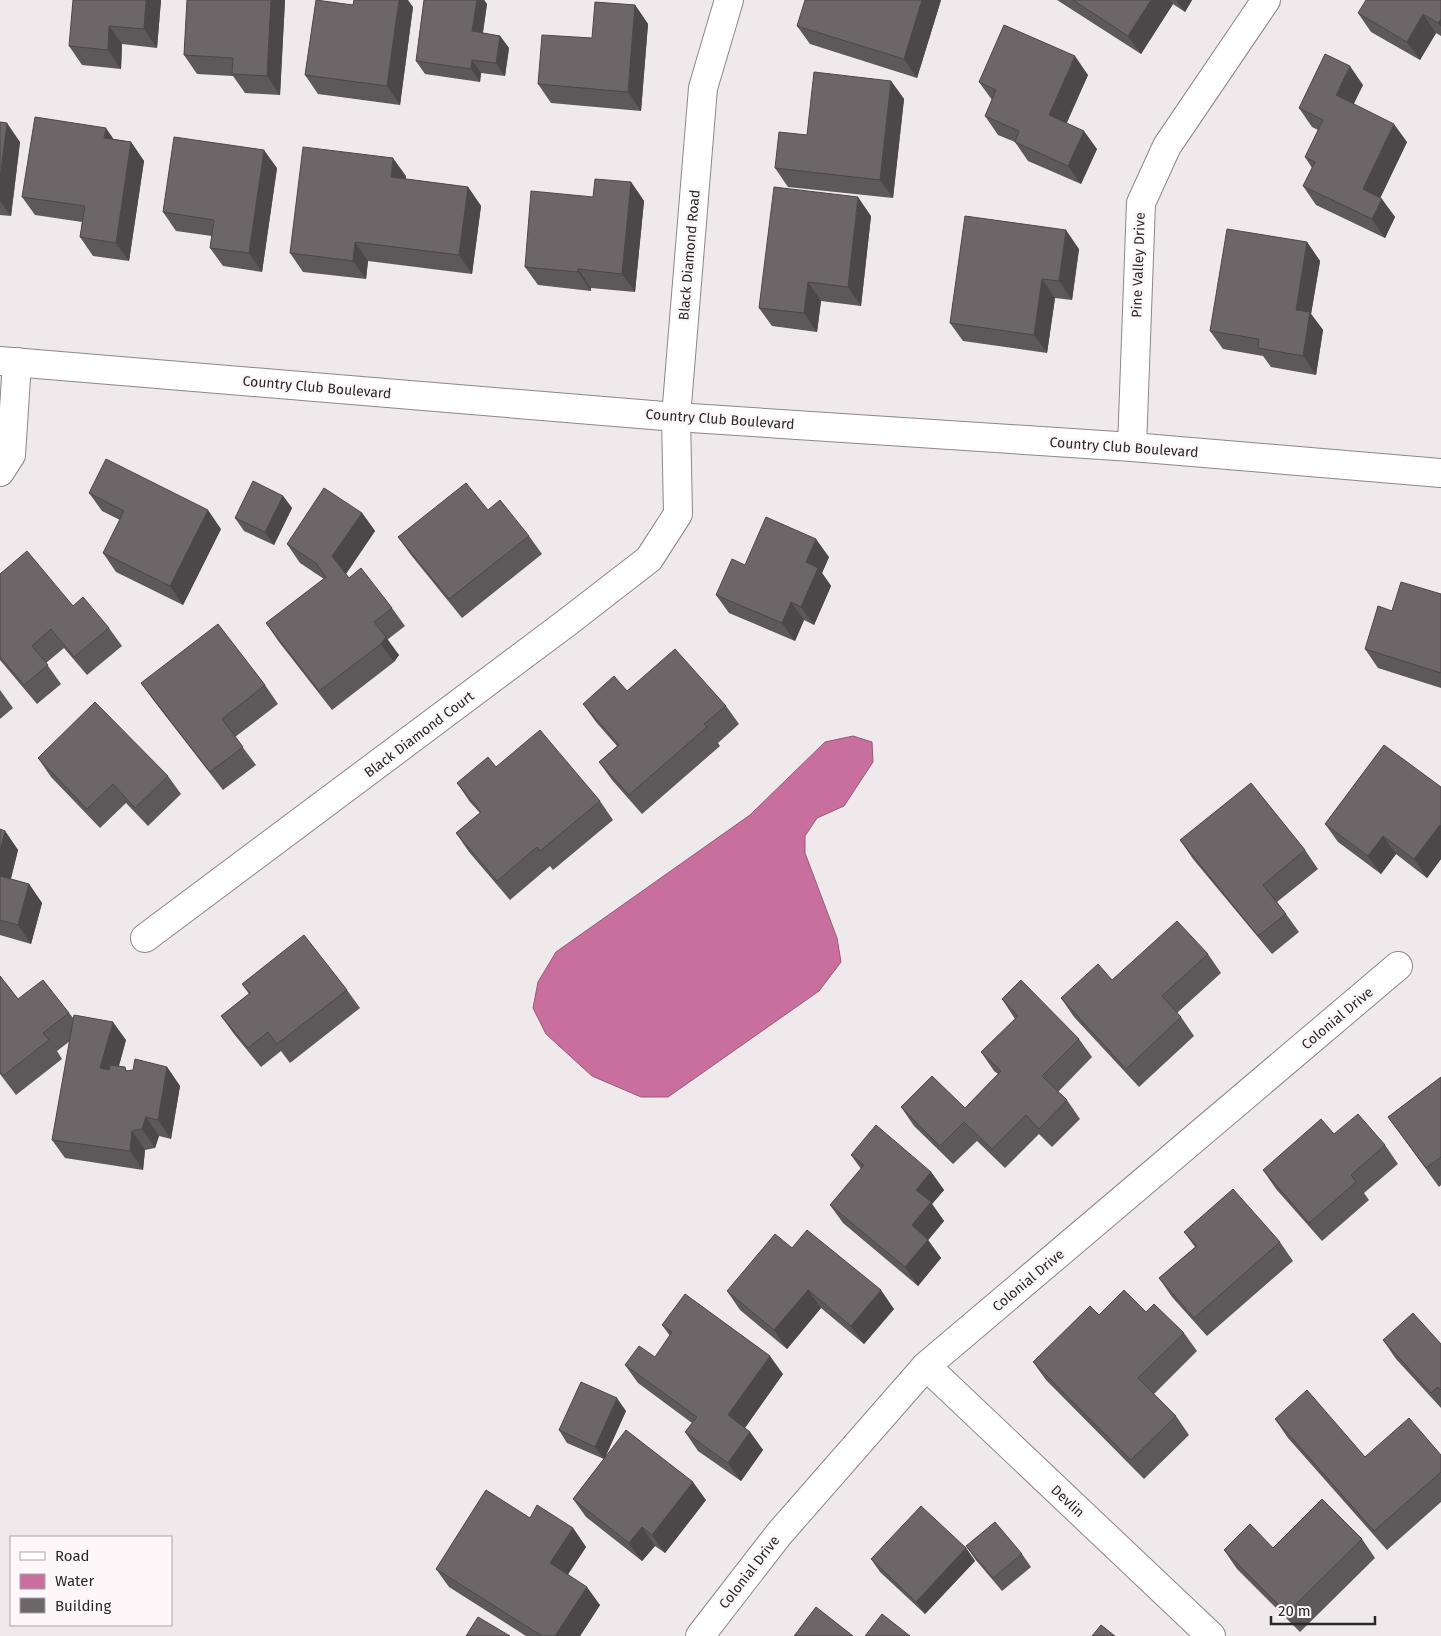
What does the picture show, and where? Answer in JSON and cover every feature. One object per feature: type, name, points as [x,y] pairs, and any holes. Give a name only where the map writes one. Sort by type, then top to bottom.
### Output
[{"type":"street","name":"Black Diamond Road","points":[[678,514],[676,417],[703,88],[729,0]]},
{"type":"street","name":"Pine Valley Drive","points":[[1132,447],[1141,202],[1167,146],[1266,0]]},
{"type":"street","name":"Country Club Boulevard","points":[[9,361],[676,417],[1132,447],[1441,473]]},
{"type":"street","points":[[0,472],[11,455],[9,361]]},
{"type":"street","name":"Black Diamond Court","points":[[145,938],[649,559],[678,514]]},
{"type":"street","name":"Colonial Drive","points":[[700,1636],[779,1534],[926,1366],[1398,966]]},
{"type":"street","name":"Devlin","points":[[926,1366],[1211,1636]]},
{"type":"water","points":[[853,736],[872,742],[873,762],[844,806],[817,818],[805,836],[805,853],[837,938],[841,962],[819,991],[668,1097],[641,1097],[592,1076],[546,1034],[533,1008],[538,982],[556,952],[750,815],[825,742]]},
{"type":"building","points":[[73,0],[146,0],[144,29],[109,26],[108,50],[69,46]]},
{"type":"building","points":[[187,0],[271,0],[267,76],[232,74],[233,58],[184,55]]},
{"type":"building","points":[[316,0],[353,5],[354,0],[399,0],[387,86],[305,75]]},
{"type":"building","points":[[424,0],[477,0],[472,31],[500,36],[496,63],[472,60],[471,69],[416,61]]},
{"type":"building","points":[[805,0],[922,0],[904,59],[797,26]]},
{"type":"building","points":[[1073,0],[1151,0],[1128,36]]},
{"type":"building","points":[[1366,0],[1441,0],[1441,19],[1438,23],[1423,14],[1407,42],[1358,13]]},
{"type":"building","points":[[595,2],[635,5],[628,92],[538,84],[542,35],[592,38]]},
{"type":"building","points":[[1004,25],[1075,56],[1049,115],[1084,131],[1068,166],[1015,142],[1019,131],[985,116],[996,90],[979,82]]},
{"type":"building","points":[[1325,54],[1350,66],[1336,95],[1394,124],[1363,189],[1382,199],[1372,219],[1303,186],[1315,162],[1305,157],[1323,120],[1299,108]]},
{"type":"building","points":[[814,72],[891,81],[880,180],[775,168],[779,132],[807,135]]},
{"type":"building","points":[[35,117],[106,128],[104,138],[131,142],[116,243],[80,237],[85,206],[22,197]]},
{"type":"building","points":[[0,122],[7,123],[0,179]]},
{"type":"building","points":[[174,137],[264,150],[249,253],[210,248],[214,220],[163,212]]},
{"type":"building","points":[[303,147],[393,158],[391,177],[468,187],[459,255],[355,242],[353,261],[290,253]]},
{"type":"building","points":[[595,179],[631,182],[622,274],[578,269],[578,272],[525,267],[531,191],[593,197]]},
{"type":"building","points":[[774,187],[858,197],[848,287],[808,282],[804,313],[759,308]]},
{"type":"building","points":[[965,216],[1066,230],[1059,281],[1042,279],[1034,335],[950,323]]},
{"type":"building","points":[[1227,229],[1307,242],[1296,310],[1310,312],[1303,356],[1258,348],[1259,339],[1210,331]]},
{"type":"building","points":[[106,459],[208,510],[170,586],[103,553],[124,511],[89,493]]},
{"type":"building","points":[[253,481],[283,496],[265,532],[235,518]]},
{"type":"building","points":[[466,483],[488,510],[500,500],[529,536],[449,599],[398,537]]},
{"type":"building","points":[[324,488],[362,513],[332,556],[349,578],[361,568],[392,608],[374,622],[386,637],[381,644],[319,691],[266,623],[326,577],[316,563],[287,544]]},
{"type":"building","points":[[766,517],[816,539],[806,562],[818,568],[801,607],[791,602],[782,623],[716,595],[732,559],[745,565]]},
{"type":"building","points":[[27,551],[73,606],[83,597],[109,628],[74,657],[51,629],[32,646],[48,665],[24,685],[0,657],[0,574]]},
{"type":"building","points":[[1401,582],[1441,594],[1441,673],[1365,649],[1378,606],[1392,611]]},
{"type":"building","points":[[218,624],[265,685],[222,719],[243,747],[210,772],[141,683]]},
{"type":"building","points":[[675,649],[726,706],[704,724],[707,727],[629,795],[599,762],[619,745],[583,704],[614,676],[627,691]]},
{"type":"building","points":[[95,702],[168,776],[135,808],[113,784],[87,809],[38,758]]},
{"type":"building","points":[[540,730],[600,801],[540,851],[537,847],[497,881],[456,833],[481,812],[457,783],[488,757],[496,767]]},
{"type":"building","points":[[1384,745],[1441,787],[1441,826],[1414,859],[1383,836],[1368,856],[1325,824]]},
{"type":"building","points":[[1251,783],[1305,850],[1263,885],[1286,914],[1258,936],[1180,840]]},
{"type":"building","points":[[0,829],[5,831],[0,852]]},
{"type":"building","points":[[0,876],[29,884],[18,925],[0,920]]},
{"type":"building","points":[[1177,921],[1208,954],[1162,996],[1181,1017],[1126,1069],[1061,998],[1098,964],[1112,980]]},
{"type":"building","points":[[304,935],[347,990],[277,1044],[268,1032],[248,1048],[221,1016],[250,993],[242,984]]},
{"type":"building","points":[[0,976],[18,999],[43,980],[69,1013],[43,1033],[49,1040],[3,1076],[0,1072]]},
{"type":"building","points":[[1021,980],[1079,1039],[1042,1076],[1067,1100],[1039,1129],[1026,1115],[992,1149],[964,1122],[940,1146],[901,1107],[932,1076],[965,1108],[1001,1071],[981,1052],[1018,1016],[1002,999]]},
{"type":"building","points":[[74,1015],[113,1022],[100,1068],[109,1070],[110,1065],[125,1067],[126,1071],[133,1070],[135,1059],[167,1067],[158,1120],[146,1117],[142,1129],[132,1131],[130,1151],[52,1140]]},
{"type":"building","points":[[1441,1077],[1441,1157],[1426,1168],[1388,1117]]},
{"type":"building","points":[[1358,1114],[1385,1145],[1351,1175],[1356,1182],[1309,1223],[1263,1170],[1321,1119],[1334,1134]]},
{"type":"building","points":[[876,1125],[931,1172],[916,1190],[931,1202],[912,1225],[928,1240],[905,1267],[830,1205],[864,1165],[851,1155]]},
{"type":"building","points":[[1233,1189],[1280,1242],[1194,1318],[1159,1278],[1197,1246],[1184,1232]]},
{"type":"building","points":[[807,1230],[881,1290],[851,1326],[808,1290],[774,1330],[727,1291],[775,1234],[792,1248]]},
{"type":"building","points":[[1124,1290],[1146,1312],[1154,1304],[1184,1333],[1138,1378],[1176,1416],[1131,1460],[1033,1362],[1090,1306],[1099,1315]]},
{"type":"building","points":[[685,1294],[770,1356],[728,1415],[750,1432],[728,1463],[685,1432],[697,1417],[625,1365],[639,1346],[655,1357],[672,1332],[662,1325]]},
{"type":"building","points":[[1413,1313],[1441,1344],[1441,1390],[1438,1387],[1431,1393],[1383,1340]]},
{"type":"building","points":[[581,1382],[617,1398],[595,1447],[559,1430]]},
{"type":"building","points":[[1307,1390],[1365,1457],[1409,1418],[1441,1455],[1441,1472],[1374,1531],[1275,1419]]},
{"type":"building","points":[[626,1430],[693,1482],[652,1535],[642,1527],[629,1543],[573,1499]]},
{"type":"building","points":[[486,1490],[530,1518],[537,1505],[573,1528],[550,1563],[587,1587],[555,1636],[542,1636],[436,1569]]},
{"type":"building","points":[[1322,1499],[1362,1539],[1287,1613],[1224,1550],[1250,1524],[1273,1548]]},
{"type":"building","points":[[921,1506],[966,1548],[916,1602],[871,1559]]},
{"type":"building","points":[[995,1522],[1022,1554],[993,1578],[966,1546]]},
{"type":"building","points":[[816,1607],[853,1636],[794,1636]]},
{"type":"building","points":[[882,1614],[910,1636],[865,1636]]},
{"type":"building","points":[[478,1617],[510,1636],[466,1636]]},
{"type":"building","points":[[1101,1625],[1115,1636],[1092,1636]]}]
